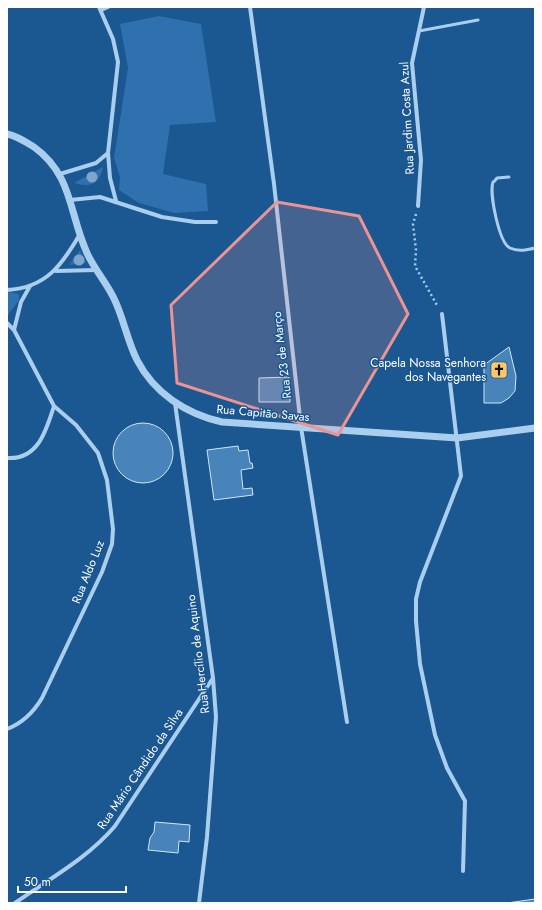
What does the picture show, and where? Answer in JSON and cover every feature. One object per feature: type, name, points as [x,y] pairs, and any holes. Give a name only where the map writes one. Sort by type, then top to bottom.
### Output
[{"type":"street","points":[[108,7],[100,8],[113,39],[118,62],[108,153],[110,178],[116,201]]},
{"type":"street","name":"Rua 23 de Março","points":[[250,7],[274,184],[301,427],[347,722]]},
{"type":"street","name":"Rua Jardim Costa Azul","points":[[418,206],[421,160],[412,63],[424,7]]},
{"type":"street","name":"Rua Capitão Savas","points":[[7,134],[25,142],[39,151],[49,160],[60,174],[87,253],[116,301],[136,359],[148,379],[175,403],[208,419],[222,422],[457,438],[535,428]]},
{"type":"street","points":[[60,174],[96,163],[108,153]]},
{"type":"street","points":[[70,200],[100,197],[162,217],[179,220],[216,222]]},
{"type":"street","points":[[7,290],[30,286],[56,271],[80,233]]},
{"type":"street","points":[[56,271],[96,270]]},
{"type":"street","points":[[14,330],[21,302],[30,286]]},
{"type":"street","points":[[442,314],[461,476],[420,582],[416,599],[416,621],[420,664],[435,735],[447,768],[466,801],[462,871]]},
{"type":"street","name":"Rua Aldo Luz","points":[[7,323],[14,330],[54,406],[76,425],[89,440],[103,466],[112,510],[113,529],[112,544],[102,572],[36,710],[26,718],[7,729]]},
{"type":"street","name":"Rua Hercílio de Aquino","points":[[175,403],[213,678],[216,717],[207,837],[199,903]]},
{"type":"street","points":[[7,458],[16,459],[28,454],[36,447],[54,406]]},
{"type":"street","name":"Rua Mário Cândido da Silva","points":[[15,903],[93,849],[106,837],[115,826],[213,678]]},
{"type":"lane","points":[[418,31],[478,20]]},
{"type":"lane","points":[[509,177],[497,178],[493,182],[492,188],[497,221],[503,241],[509,248],[517,250],[535,248]]},
{"type":"path","points":[[418,206],[412,224],[416,250],[415,266],[442,314]]},
{"type":"highlighted area","points":[[277,202],[359,216],[408,314],[338,435],[177,383],[171,305]]},
{"type":"shaded area","points":[[159,16],[201,24],[216,122],[170,125],[163,174],[206,184],[208,211],[174,213],[139,203],[119,190],[120,177],[114,158],[128,68],[120,24]]},
{"type":"shaded area","points":[[103,167],[97,181],[90,185],[74,183]]},
{"type":"shaded area","points":[[80,250],[86,263],[69,265]]},
{"type":"shaded area","points":[[10,292],[19,294],[19,300],[8,315],[7,293]]},
{"type":"building","name":"Capela Nossa Senhora dos Navegantes","points":[[509,347],[516,376],[515,391],[509,398],[501,403],[484,403],[484,365]]},
{"type":"building","points":[[289,377],[290,402],[259,402],[259,378]]},
{"type":"building","points":[[137,423],[149,423],[165,431],[171,441],[173,453],[171,465],[165,475],[149,483],[137,483],[121,475],[113,459],[113,447],[121,431]]},
{"type":"building","points":[[238,446],[239,451],[248,450],[250,463],[252,463],[253,468],[241,470],[243,489],[252,488],[253,495],[214,500],[207,450]]},
{"type":"building","points":[[155,822],[190,825],[189,842],[179,841],[178,853],[148,850],[150,838],[154,832]]},
{"type":"building","points":[[535,899],[535,903],[507,903]]},
{"type":"place","name":"Capela Nossa Senhora dos Navegantes","points":[[499,370]]}]
